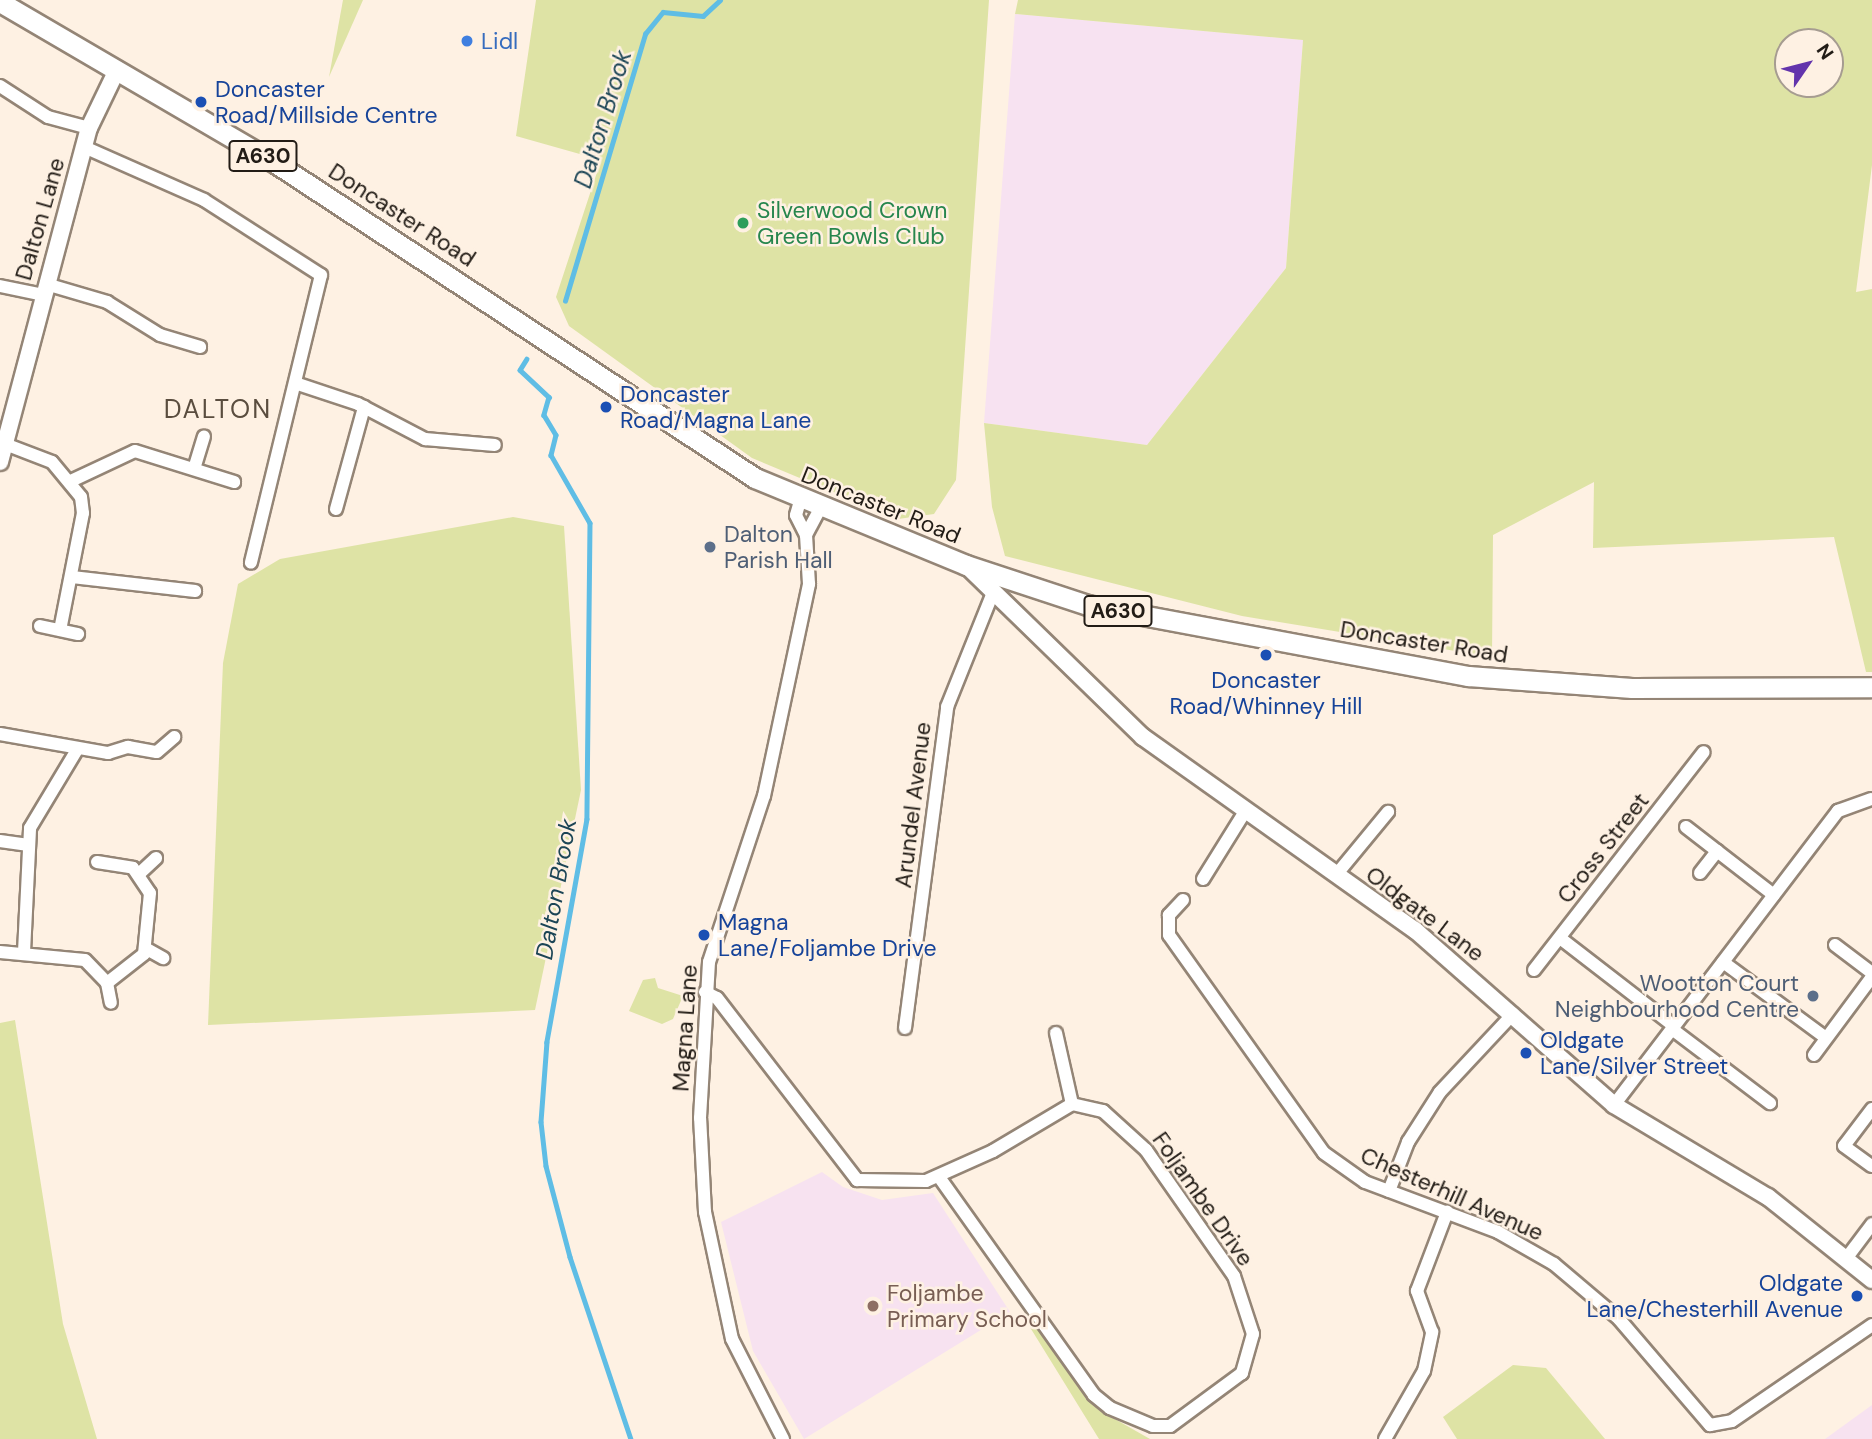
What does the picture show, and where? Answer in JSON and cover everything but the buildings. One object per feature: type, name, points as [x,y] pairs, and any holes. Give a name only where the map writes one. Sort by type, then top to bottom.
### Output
[{"type":"main road","name":"Doncaster Road","points":[[0,2],[115,74],[277,164],[730,463],[800,501],[966,565],[1088,605],[1468,676],[1632,688],[1872,687]]},
{"type":"street","name":"Dalton Lane","points":[[0,462],[89,128],[115,74]]},
{"type":"street","points":[[0,86],[48,117],[89,128]]},
{"type":"street","points":[[84,147],[204,200],[321,275],[298,384],[251,563]]},
{"type":"street","points":[[0,286],[44,290],[107,302],[160,335],[200,347]]},
{"type":"street","points":[[298,384],[364,407],[425,439],[486,450]]},
{"type":"street","points":[[336,509],[364,407]]},
{"type":"street","points":[[194,469],[205,437]]},
{"type":"street","points":[[5,444],[52,461],[73,480],[83,513],[60,630]]},
{"type":"street","points":[[73,480],[130,451],[234,482]]},
{"type":"street","name":"Magna Lane","points":[[783,1439],[732,1339],[705,1212],[700,1118],[705,992],[726,898],[774,752],[809,584],[806,535],[796,515],[800,501]]},
{"type":"street","points":[[806,535],[820,509]]},
{"type":"street","name":"Oldgate Lane","points":[[966,565],[992,595],[1113,713],[1415,930],[1614,1105],[1768,1197],[1848,1256],[1872,1280]]},
{"type":"street","points":[[72,577],[195,592]]},
{"type":"street","name":"Arundel Avenue","points":[[905,1028],[947,707],[992,595]]},
{"type":"street","points":[[40,626],[78,634]]},
{"type":"street","points":[[0,734],[78,748],[150,753],[174,737]]},
{"type":"street","points":[[24,952],[27,845],[78,748]]},
{"type":"street","name":"Cross Street","points":[[1534,970],[1704,752]]},
{"type":"street","points":[[1614,1105],[1838,811],[1871,799]]},
{"type":"street","points":[[1203,879],[1246,810]]},
{"type":"street","points":[[1336,875],[1388,812]]},
{"type":"street","points":[[1686,827],[1774,895]]},
{"type":"street","points":[[0,841],[27,845]]},
{"type":"street","points":[[1700,873],[1717,851]]},
{"type":"street","points":[[140,873],[156,859]]},
{"type":"street","points":[[97,862],[140,873],[150,893],[145,947],[107,983]]},
{"type":"street","name":"Chesterhill Avenue","points":[[1183,900],[1169,915],[1169,935],[1308,1137],[1346,1170],[1389,1191],[1498,1232],[1593,1292],[1710,1425],[1732,1421],[1872,1325]]},
{"type":"street","points":[[1560,938],[1770,1103]]},
{"type":"street","points":[[1814,1055],[1872,975],[1835,946]]},
{"type":"street","points":[[145,947],[163,958]]},
{"type":"street","points":[[0,952],[24,952],[85,960],[107,983],[111,1003]]},
{"type":"street","points":[[1723,962],[1826,1038]]},
{"type":"street","points":[[705,992],[718,998],[844,1170],[857,1180],[893,1185],[939,1177],[1072,1104],[1056,1033]]},
{"type":"street","points":[[1389,1191],[1430,1106],[1513,1014]]},
{"type":"street","name":"Foljambe Drive","points":[[1072,1104],[1103,1111],[1146,1150],[1234,1276],[1249,1314],[1250,1355],[1232,1386],[1191,1415],[1153,1426]]},
{"type":"street","points":[[1872,1109],[1844,1146],[1872,1166]]},
{"type":"street","points":[[939,1177],[1094,1395],[1153,1426],[1157,1439]]},
{"type":"street","points":[[1385,1439],[1424,1371],[1432,1332],[1417,1291],[1447,1212]]},
{"type":"street","points":[[1848,1256],[1872,1224]]},
{"type":"shaded area","points":[[1015,14],[1303,40],[1286,268],[1147,445],[984,423]]},
{"type":"shaded area","name":"Foljambe Primary School","points":[[822,1172],[843,1187],[882,1200],[933,1193],[1010,1312],[804,1439],[753,1351],[721,1222]]},
{"type":"shaded area","points":[[1872,1405],[1872,1439],[1825,1439]]},
{"type":"green space","points":[[343,0],[363,0],[329,77]]},
{"type":"green space","points":[[536,0],[989,0],[956,480],[934,514],[898,519],[752,458],[569,326],[556,297],[601,160],[516,136]]},
{"type":"green space","points":[[1018,0],[1872,0],[1872,165],[1856,292],[1872,289],[1872,672],[1866,672],[1834,537],[1593,548],[1594,482],[1493,535],[1492,657],[1242,616],[1005,556],[992,507],[984,423],[1147,445],[1286,268],[1303,40],[1015,14]]},
{"type":"green space","points":[[513,517],[564,526],[581,790],[535,1010],[208,1025],[223,663],[238,584],[280,559]]},
{"type":"green space","points":[[655,978],[658,988],[683,996],[673,1019],[662,1024],[629,1011],[643,980]]},
{"type":"green space","points":[[15,1020],[63,1324],[97,1439],[0,1439],[0,1023]]},
{"type":"green space","points":[[1031,1315],[1099,1410],[1150,1439],[1099,1439],[1023,1316]]},
{"type":"green space","points":[[1513,1365],[1546,1368],[1605,1439],[1457,1439],[1443,1417]]},
{"type":"waterway","name":"Dalton Brook","points":[[565,301],[645,34],[663,12],[703,16],[720,0]]},
{"type":"waterway","name":"Dalton Brook","points":[[527,359],[520,370],[549,397],[544,415],[556,435],[551,455],[590,523],[587,819],[547,1042],[541,1122],[546,1166],[570,1257],[631,1439]]},
{"type":"place","name":"Lidl","points":[[467,41]]},
{"type":"place","name":"Doncaster Road/Millside Centre","points":[[201,102]]},
{"type":"place","name":"Silverwood Crown Green Bowls Club","points":[[743,223]]},
{"type":"place","name":"Doncaster Road/Magna Lane","points":[[606,407]]},
{"type":"place","name":"Dalton Parish Hall","points":[[710,547]]},
{"type":"place","name":"Doncaster Road/Whinney Hill","points":[[1266,655]]},
{"type":"place","name":"Magna Lane/Foljambe Drive","points":[[704,935]]},
{"type":"place","name":"Wootton Court Neighbourhood Centre","points":[[1813,996]]},
{"type":"place","name":"Oldgate Lane/Silver Street","points":[[1526,1053]]},
{"type":"place","name":"Oldgate Lane/Chesterhill Avenue","points":[[1857,1296]]},
{"type":"place","name":"Foljambe Primary School","points":[[873,1306]]},
{"type":"district","name":"DALTON","points":[[218,410]]}]
